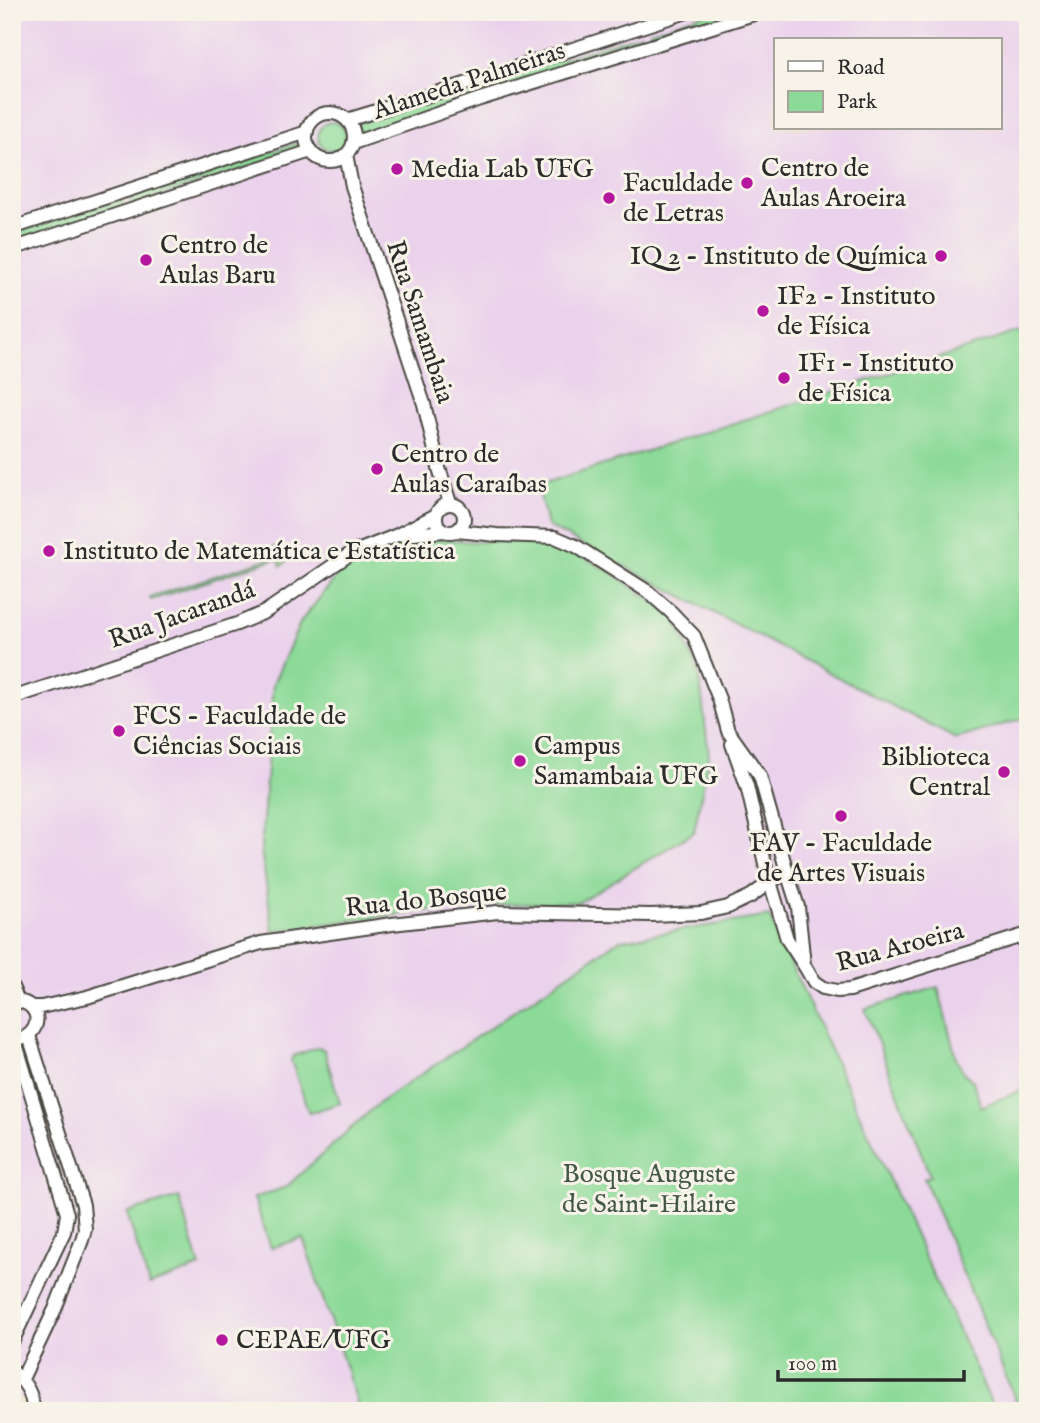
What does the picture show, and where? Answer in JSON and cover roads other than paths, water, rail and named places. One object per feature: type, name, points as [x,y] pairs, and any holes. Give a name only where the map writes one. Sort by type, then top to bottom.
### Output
[{"type":"street","name":"Alameda Palmeiras","points":[[347,120],[687,12]]},
{"type":"street","name":"Alameda Palmeiras","points":[[353,143],[480,99],[760,12]]},
{"type":"street","points":[[334,114],[347,120],[354,132],[353,143],[346,155],[330,161],[322,160],[311,151],[306,138],[314,120],[320,116],[334,114]]},
{"type":"street","points":[[12,228],[307,132]]},
{"type":"street","points":[[12,249],[311,151]]},
{"type":"street","name":"Rua Samambaia","points":[[346,155],[352,186],[424,404],[450,503]]},
{"type":"street","points":[[450,503],[463,510],[464,524],[450,531],[395,536],[436,515],[441,507],[450,503]]},
{"type":"street","points":[[436,515],[437,524],[450,531]]},
{"type":"street","name":"Rua Aroeira","points":[[465,519],[497,535]]},
{"type":"street","name":"Rua Aroeira","points":[[450,531],[555,537],[576,546],[647,591],[694,636],[719,699],[727,731],[760,776],[798,907],[804,965],[814,982],[823,988],[850,990],[1028,934]]},
{"type":"street","name":"Rua Jacarandá","points":[[12,698],[237,624],[265,612],[350,554],[395,536]]},
{"type":"street","points":[[727,731],[747,786],[787,939],[804,965]]},
{"type":"street","points":[[770,882],[787,872]]},
{"type":"street","name":"Rua do Bosque","points":[[34,1012],[41,1015],[87,996],[261,943],[498,912],[651,915],[701,913],[728,907],[751,897],[770,882]]},
{"type":"street","points":[[12,987],[15,1001],[27,1003],[34,1012],[35,1029],[29,1036],[12,1039],[21,1060],[66,1213],[64,1233],[12,1342]]},
{"type":"street","points":[[29,1036],[85,1218],[82,1240],[55,1309],[17,1375],[29,1391],[33,1411]]},
{"type":"place","name":"Media Lab UFG","points":[[397,169]]},
{"type":"place","name":"Centro de Aulas Aroeira","points":[[747,183]]},
{"type":"place","name":"Faculdade de Letras","points":[[609,198]]},
{"type":"place","name":"IQ 2 - Instituto de Química","points":[[941,256]]},
{"type":"place","name":"Centro de Aulas Baru","points":[[146,260]]},
{"type":"place","name":"IF2 - Instituto de Física","points":[[763,311]]},
{"type":"place","name":"IF1 - Instituto de Física","points":[[784,378]]},
{"type":"place","name":"Centro de Aulas Caraíbas","points":[[377,469]]},
{"type":"place","name":"Instituto de Matemática e Estatística","points":[[49,551]]},
{"type":"place","name":"FCS - Faculdade de Ciências Sociais","points":[[119,731]]},
{"type":"place","name":"Campus Samambaia UFG","points":[[520,761]]},
{"type":"place","name":"Biblioteca Central","points":[[1004,772]]},
{"type":"place","name":"FAV - Faculdade de Artes Visuais","points":[[841,816]]},
{"type":"place","name":"CEPAE/UFG","points":[[222,1340]]},
{"type":"park label","name":"Bosque Auguste de Saint-Hilaire","points":[[649,1189]]}]
